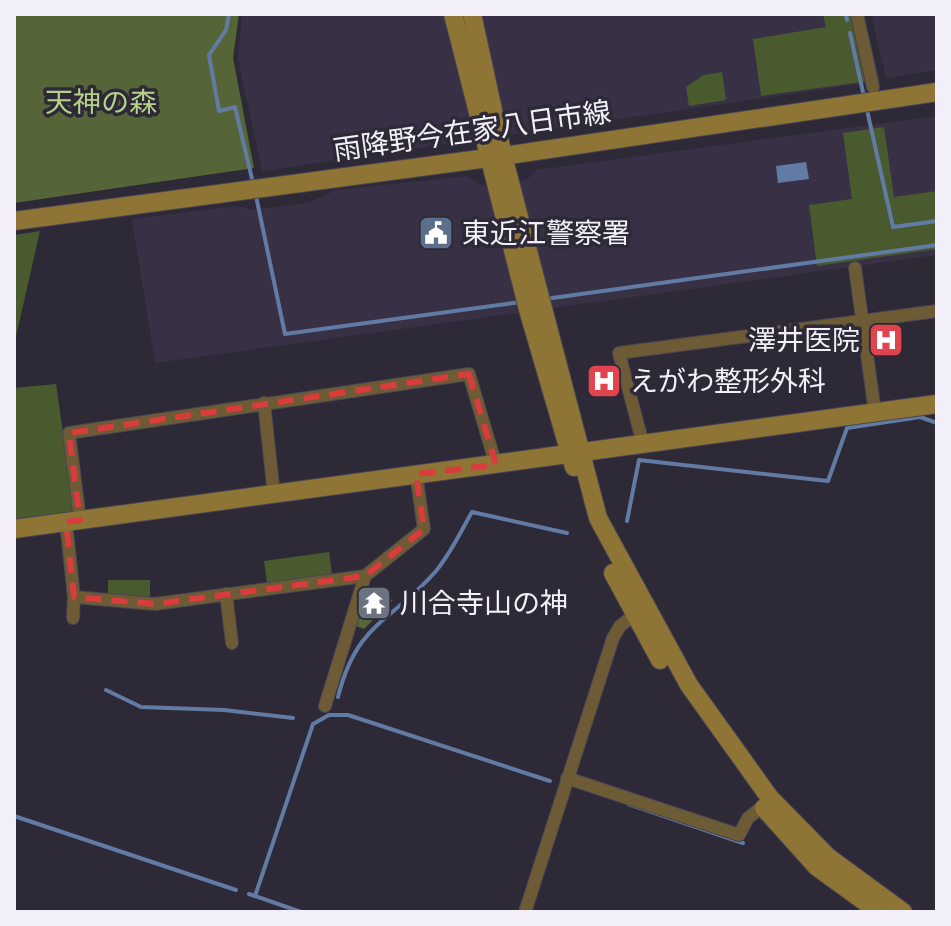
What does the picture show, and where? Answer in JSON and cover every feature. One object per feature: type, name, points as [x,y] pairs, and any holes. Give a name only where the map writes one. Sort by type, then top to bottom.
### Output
[{"type":"street","points":[[453,14],[496,157],[574,453],[587,520],[633,616],[679,690],[762,807],[817,867],[879,912]]},
{"type":"street","points":[[472,14],[496,157]]},
{"type":"street","points":[[857,14],[873,87]]},
{"type":"street","name":"雨降野今在家八日市線","points":[[14,221],[496,157],[937,92]]},
{"type":"street","points":[[855,268],[875,412]]},
{"type":"street","points":[[643,444],[619,353],[937,311]]},
{"type":"street","points":[[73,618],[69,433],[469,374],[496,465]]},
{"type":"street","points":[[264,403],[274,495]]},
{"type":"street","points":[[14,529],[937,404]]},
{"type":"street","points":[[574,453],[598,518],[644,609],[716,725],[770,798],[828,857],[903,912]]},
{"type":"street","points":[[74,597],[86,601],[155,604],[365,576],[424,529],[416,474]]},
{"type":"street","points":[[325,706],[365,576]]},
{"type":"street","points":[[226,594],[232,643]]},
{"type":"street","points":[[525,912],[613,638],[620,626],[633,616]]},
{"type":"street","points":[[567,778],[739,835],[748,818],[762,807]]},
{"type":"highlighted area","points":[[469,374],[496,465],[416,474],[424,529],[365,576],[155,604],[74,597],[66,522],[80,520],[69,433]]},
{"type":"shaded area","points":[[242,14],[864,14],[880,81],[262,171],[238,59]]},
{"type":"shaded area","points":[[871,14],[937,14],[937,70],[886,78]]},
{"type":"shaded area","points":[[937,116],[937,255],[155,363],[132,219],[237,206],[253,210],[308,203],[336,190],[467,176],[483,186],[527,180],[536,170]]},
{"type":"green space","name":"天神の森","points":[[14,14],[239,14],[233,58],[254,168],[14,203]]},
{"type":"green space","points":[[823,14],[862,14],[877,80],[761,96],[753,39],[826,27]]},
{"type":"green space","points":[[722,72],[726,100],[689,106],[686,87],[704,75]]},
{"type":"green space","points":[[884,127],[894,197],[937,191],[937,249],[817,266],[809,205],[852,199],[843,133]]},
{"type":"green space","points":[[40,231],[14,345],[14,235]]},
{"type":"green space","points":[[56,384],[75,517],[14,525],[14,388]]},
{"type":"green space","points":[[329,552],[332,574],[267,583],[264,561]]},
{"type":"green space","points":[[108,580],[150,580],[150,597],[108,596]]},
{"type":"green space","points":[[367,588],[393,600],[364,629],[356,626]]},
{"type":"water","points":[[806,162],[809,179],[778,183],[776,166]]},
{"type":"waterway","points":[[229,14],[226,30],[209,55],[219,111],[235,107],[253,183]]},
{"type":"waterway","points":[[846,14],[847,20]]},
{"type":"waterway","points":[[850,33],[864,97]]},
{"type":"waterway","points":[[867,110],[893,227],[937,221]]},
{"type":"waterway","points":[[256,196],[285,334],[521,302]]},
{"type":"waterway","points":[[545,299],[937,245]]},
{"type":"waterway","points":[[627,521],[639,460],[828,481],[847,428],[920,417],[937,423]]},
{"type":"waterway","points":[[338,697],[355,652],[366,637],[436,571],[472,512],[567,533]]},
{"type":"waterway","points":[[106,690],[141,707],[224,710],[293,718]]},
{"type":"waterway","points":[[255,896],[313,724],[329,715],[348,715],[550,781]]},
{"type":"waterway","points":[[628,804],[743,843]]},
{"type":"waterway","points":[[14,816],[236,890]]},
{"type":"waterway","points":[[249,894],[301,912]]},
{"type":"place","name":"東近江警察署","points":[[436,233]]},
{"type":"place","name":"澤井医院","points":[[886,340]]},
{"type":"place","name":"えがわ整形外科","points":[[604,381]]},
{"type":"place","name":"川合寺山の神","points":[[374,603]]}]
